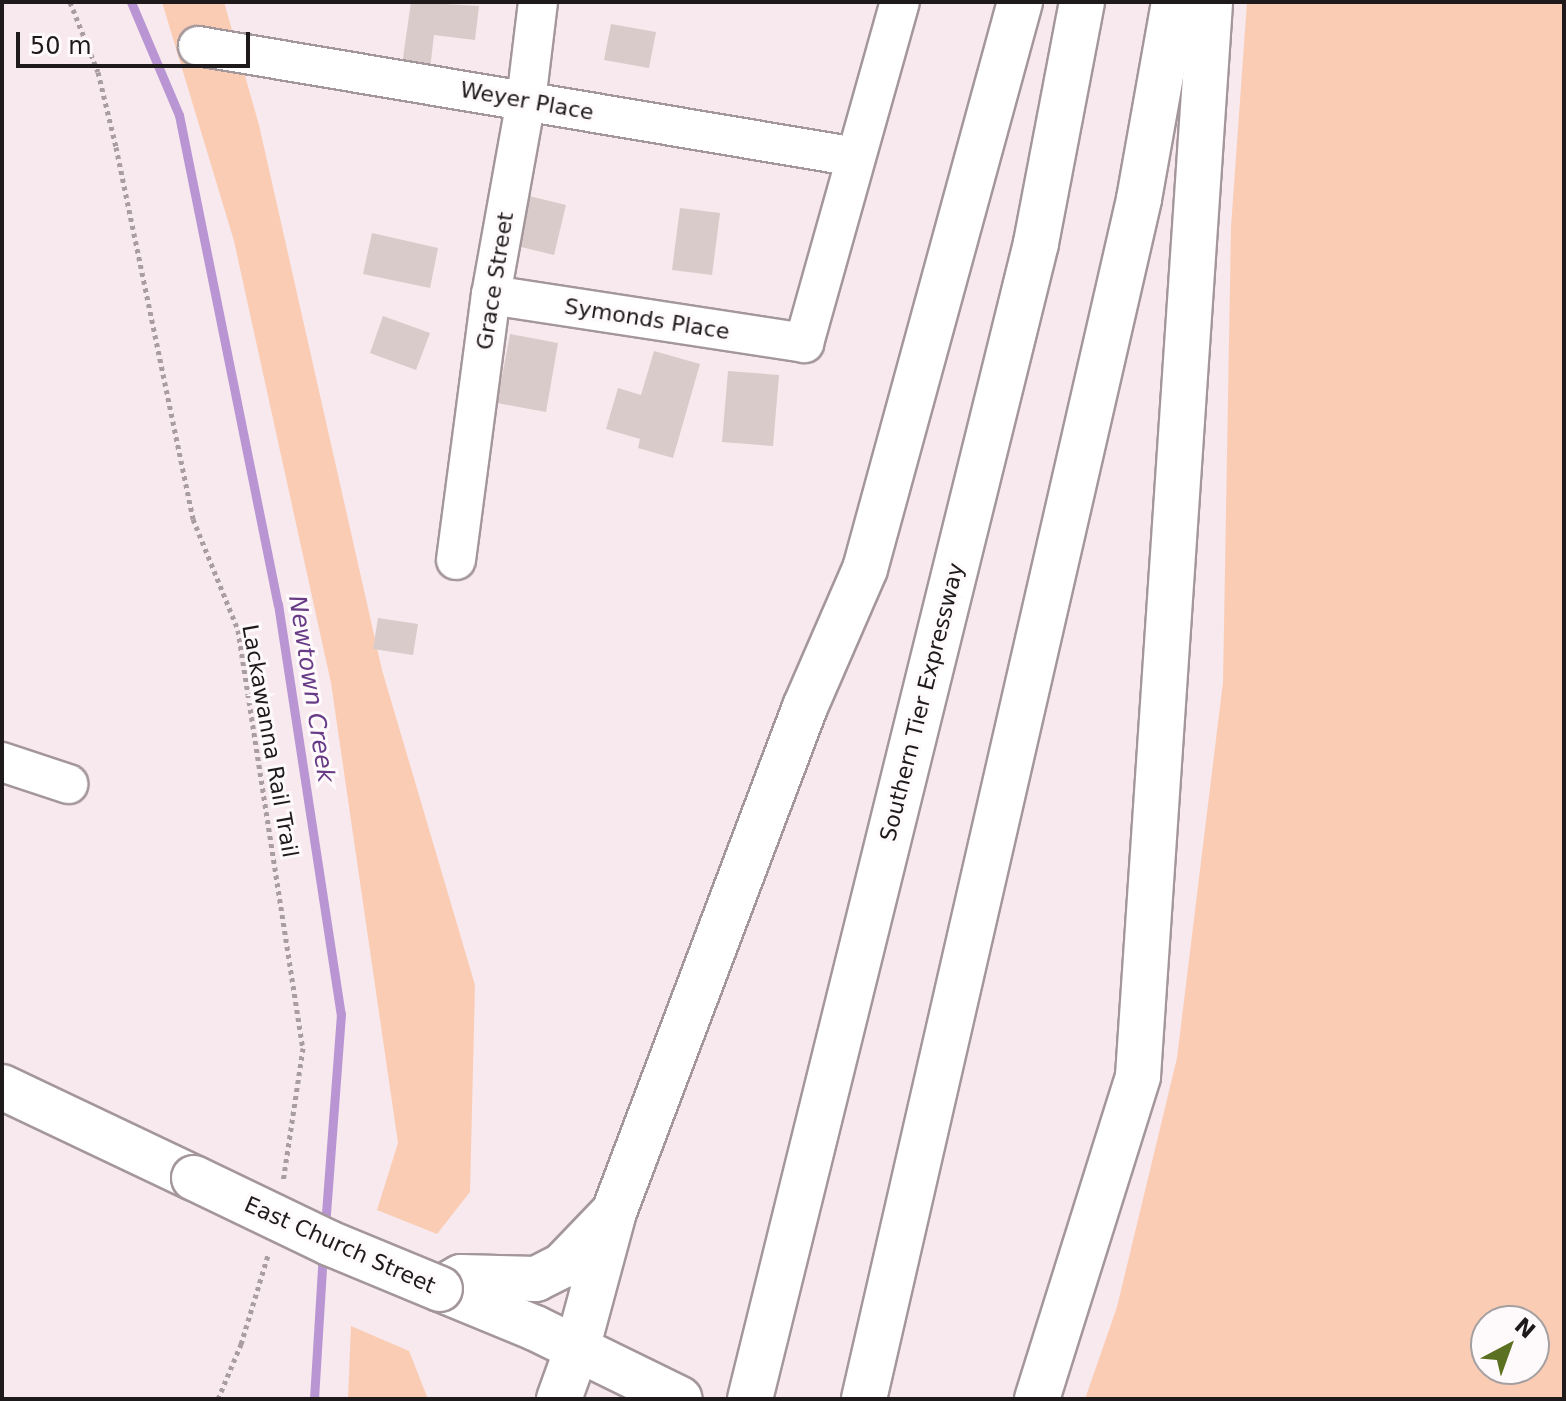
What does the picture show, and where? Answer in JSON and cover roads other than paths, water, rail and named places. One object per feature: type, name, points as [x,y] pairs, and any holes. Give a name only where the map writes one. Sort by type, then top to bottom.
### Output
[{"type":"main road","points":[[559,1399],[577,1349],[614,1212],[805,707],[865,569],[1020,2]]},
{"type":"main road","name":"Southern Tier Expressway","points":[[750,1399],[1036,243],[1082,2]]},
{"type":"main road","points":[[864,1399],[1139,199],[1174,2]]},
{"type":"main road","points":[[1037,1399],[1138,1076],[1210,2]]},
{"type":"main road","name":"East Church Street","points":[[2,1087],[329,1243],[577,1349],[674,1396]]},
{"type":"main road","points":[[440,1289],[461,1277],[536,1279],[562,1266],[614,1212]]},
{"type":"street","name":"Grace Street","points":[[456,560],[491,295],[526,101],[538,2]]},
{"type":"street","points":[[856,157],[900,2]]},
{"type":"street","name":"Weyer Place","points":[[198,46],[856,157]]},
{"type":"street","name":"Symonds Place","points":[[491,295],[804,343],[856,157]]},
{"type":"street","points":[[2,762],[68,784]]},
{"type":"waterway","name":"Newtown Creek","points":[[131,2],[179,115],[278,604],[341,1014],[325,1226]]},
{"type":"waterway","name":"Newtown Creek","points":[[314,1399],[323,1252]]}]
